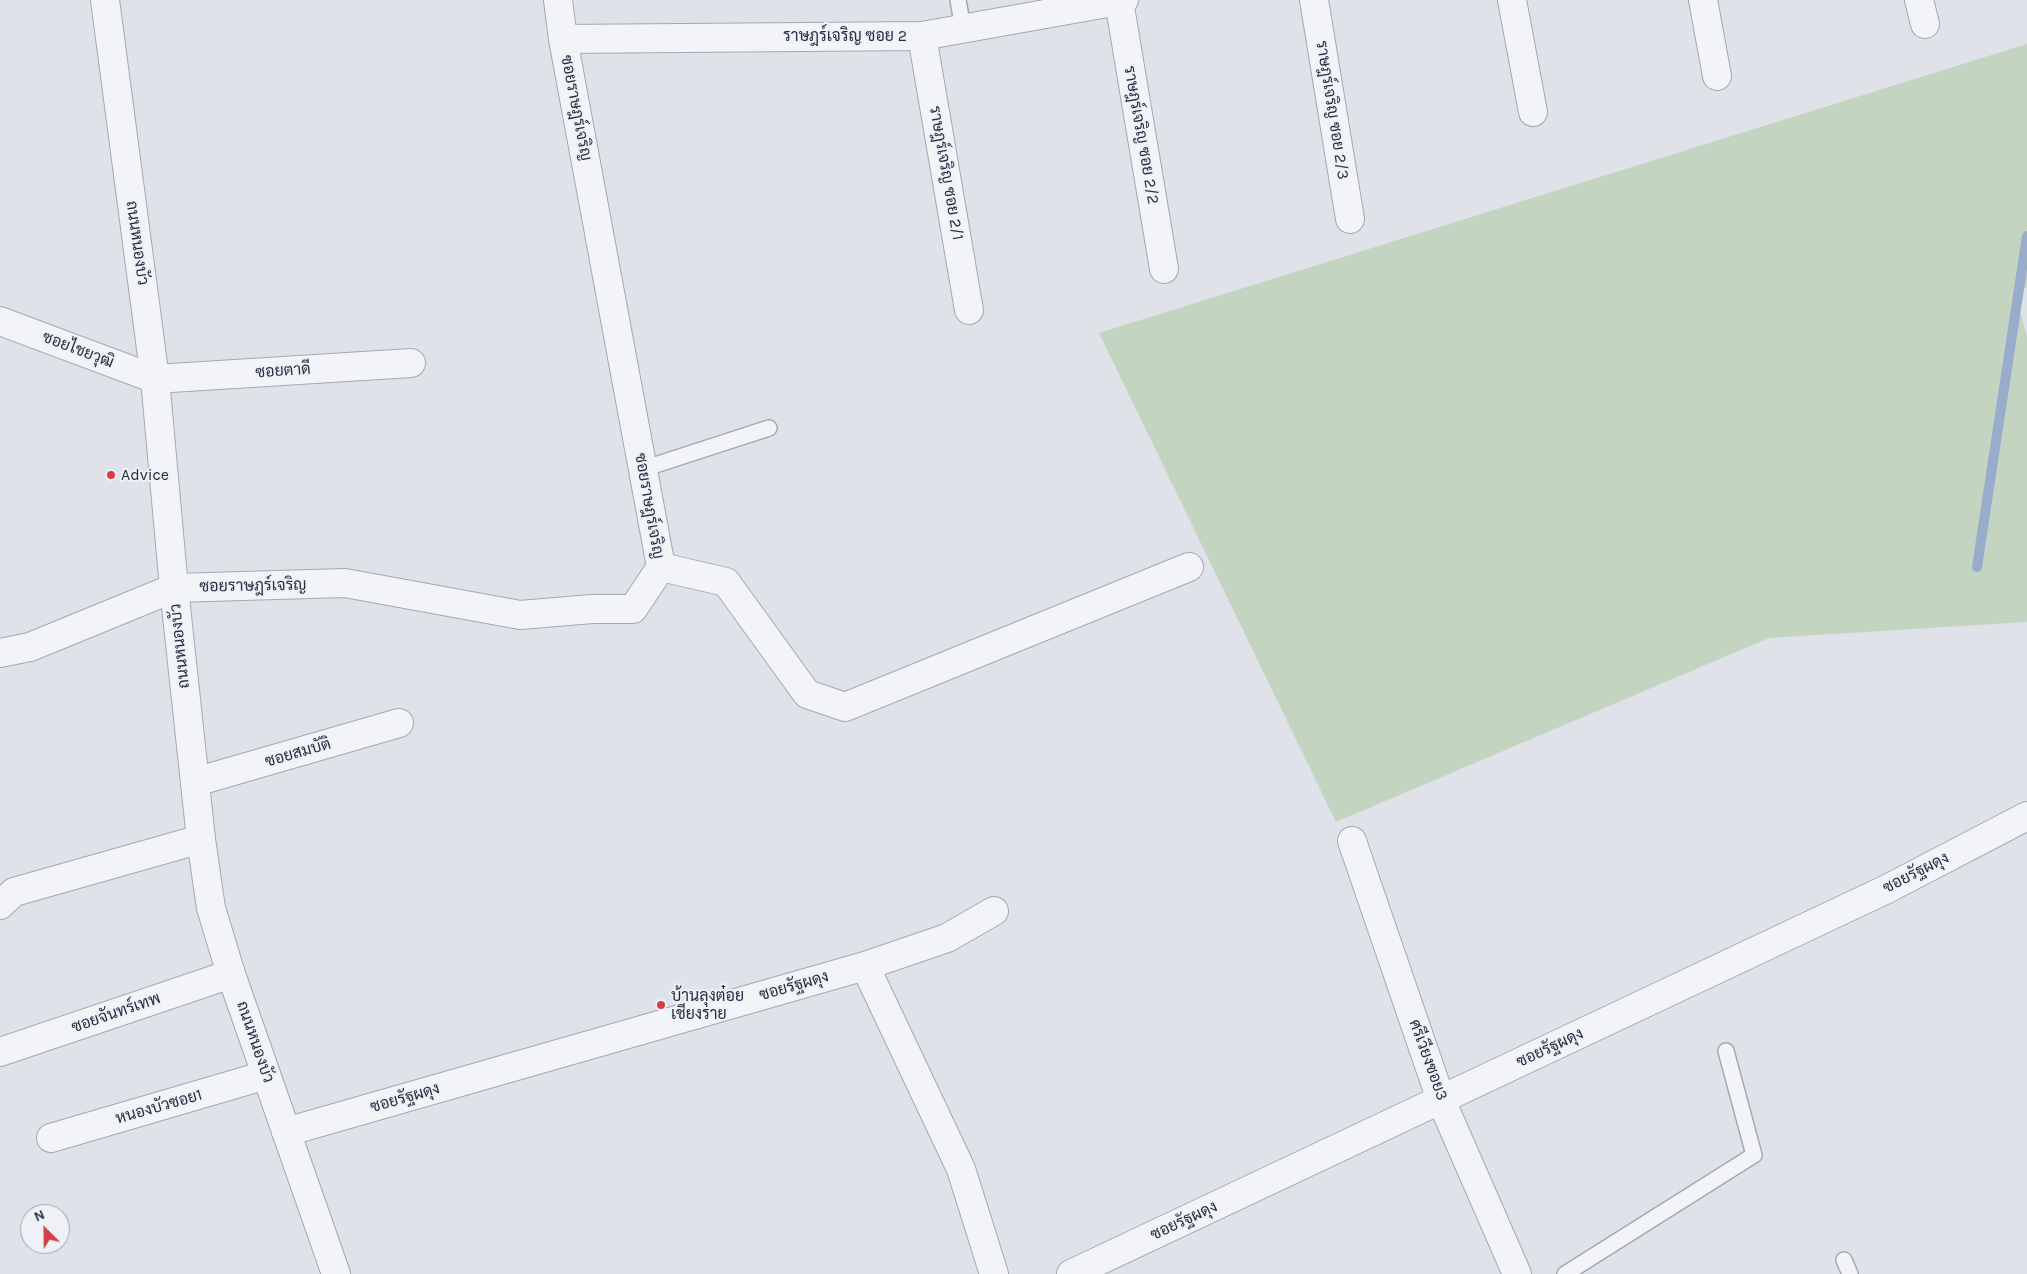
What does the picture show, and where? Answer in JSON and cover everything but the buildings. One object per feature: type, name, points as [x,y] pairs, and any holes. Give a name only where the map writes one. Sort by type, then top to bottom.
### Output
[{"type":"street","name":"ถนนหนองบัว","points":[[105,0],[155,379],[174,588],[201,839],[211,908],[231,974],[336,1274]]},
{"type":"street","name":"ซอยราษฎร์เจริญ","points":[[174,588],[345,583],[520,615],[592,609],[633,609],[661,567],[563,39],[558,0]]},
{"type":"street","name":"ราษฎร์เจริญ ซอย 2","points":[[563,39],[922,36],[1121,0]]},
{"type":"street","name":"ราษฎร์เจริญ ซอย 2/2","points":[[1121,0],[1164,269]]},
{"type":"street","name":"ราษฎร์เจริญ ซอย 2/3","points":[[1314,0],[1350,219]]},
{"type":"street","points":[[1512,0],[1533,112]]},
{"type":"street","points":[[1703,0],[1718,76]]},
{"type":"street","name":"ราษฎร์เจริญ ซอย 2/1","points":[[922,36],[970,310]]},
{"type":"street","name":"ซอยไชยวุฒิ","points":[[0,321],[155,379]]},
{"type":"street","name":"ซอยตาดี","points":[[155,379],[410,362]]},
{"type":"street","points":[[661,567],[726,582],[807,694],[845,707],[1189,567]]},
{"type":"street","points":[[0,654],[30,647],[174,588]]},
{"type":"street","name":"ซอยสมบัติ","points":[[195,782],[400,723]]},
{"type":"street","name":"ซอยรัฐผดุง","points":[[1071,1274],[1887,889],[2027,816]]},
{"type":"street","points":[[0,905],[14,892],[201,839]]},
{"type":"street","name":"ศรีเวียงซอย3","points":[[1352,841],[1442,1100],[1518,1274]]},
{"type":"street","name":"ซอยรัฐผดุง","points":[[286,1132],[864,966],[947,938],[994,911]]},
{"type":"street","points":[[864,966],[961,1169],[994,1274]]},
{"type":"street","name":"ซอยจันทร์เทพ","points":[[0,1052],[231,974]]},
{"type":"street","name":"หนองบัวซอย1","points":[[51,1138],[266,1075]]},
{"type":"lane","points":[[958,0],[963,28]]},
{"type":"lane","points":[[642,469],[769,428]]},
{"type":"lane","points":[[1565,1274],[1754,1155],[1726,1050]]},
{"type":"green space","points":[[2027,44],[2027,288],[2014,291],[2027,336],[2027,622],[1769,638],[1336,822],[1099,333]]},
{"type":"waterway","points":[[1977,567],[2027,236]]},
{"type":"place","name":"Advice","points":[[111,475]]},
{"type":"place","name":"บ้านลุงต๋อย เชียงราย","points":[[661,1005]]}]
